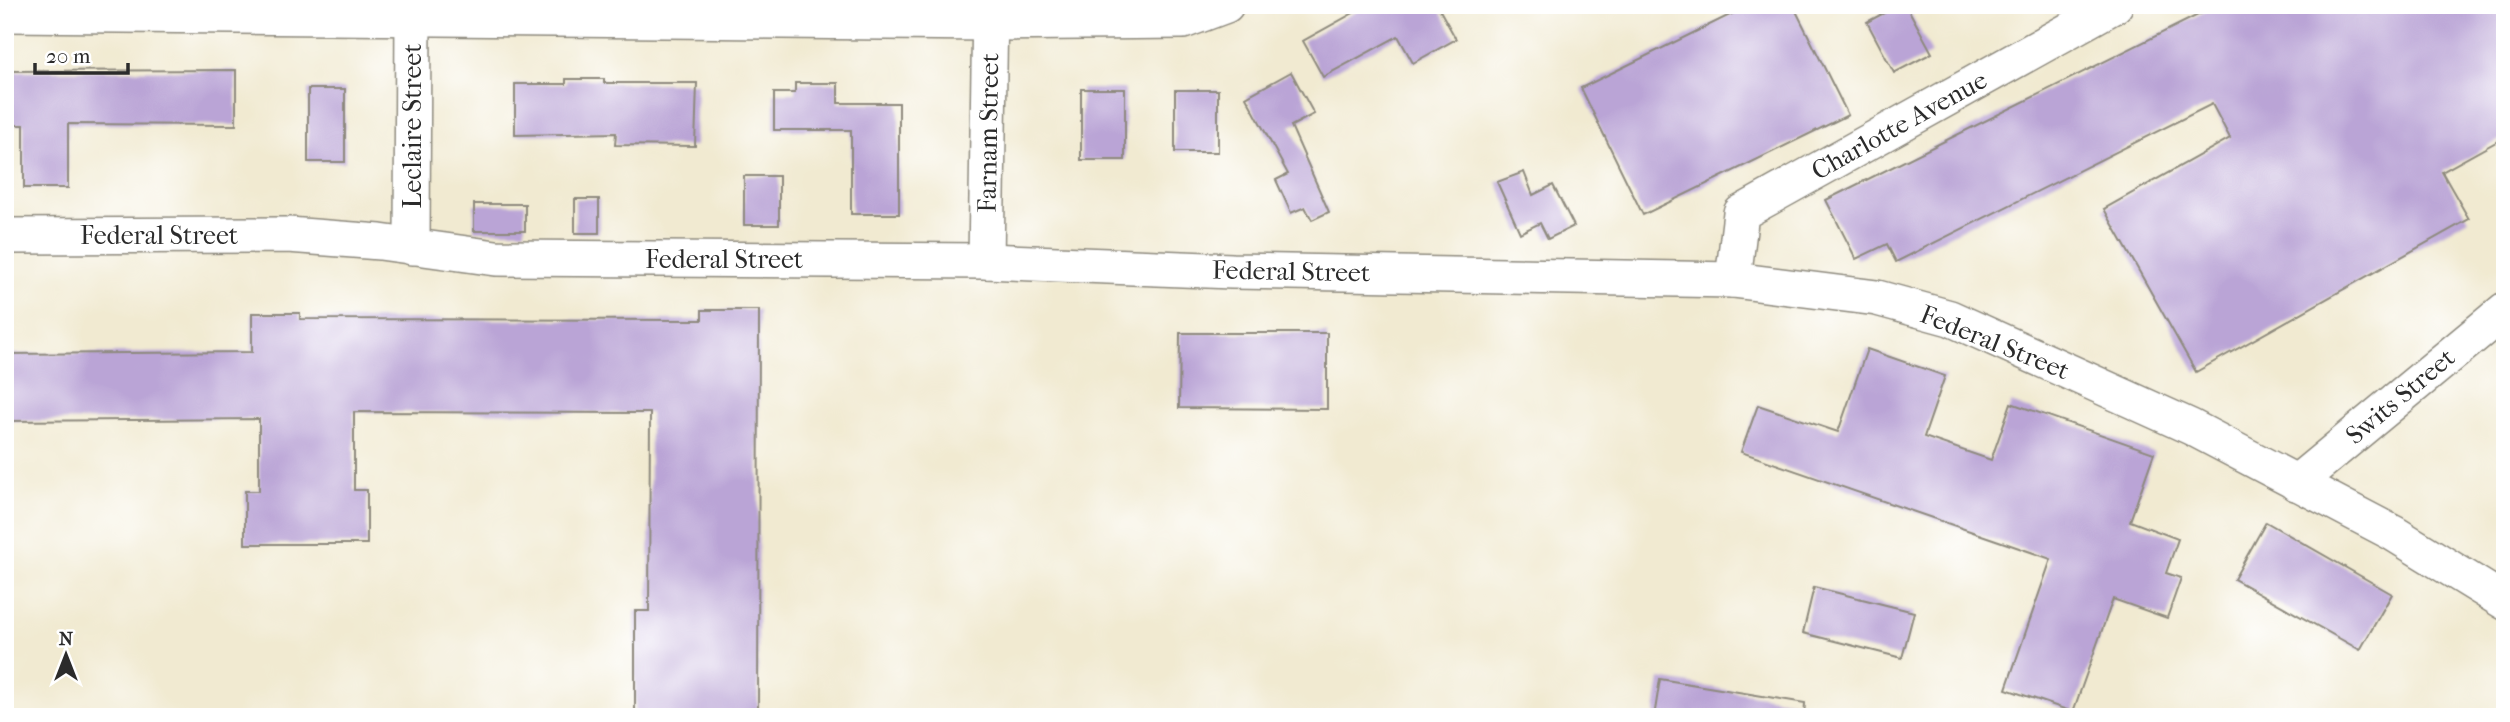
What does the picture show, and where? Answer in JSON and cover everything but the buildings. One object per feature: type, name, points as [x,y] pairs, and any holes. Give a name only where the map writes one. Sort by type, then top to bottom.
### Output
[{"type":"street","points":[[5,14],[413,10],[990,14],[1183,21],[1226,5]]},
{"type":"street","name":"Charlotte Avenue","points":[[1733,280],[1741,213],[2115,5]]},
{"type":"street","name":"Leclaire Street","points":[[412,247],[413,10]]},
{"type":"street","name":"Farnam Street","points":[[986,261],[990,14]]},
{"type":"street","name":"Federal Street","points":[[5,236],[288,235],[380,242],[496,258],[986,261],[1232,271],[1733,280],[1877,298],[1950,318],[2192,427],[2393,533],[2505,602]]},
{"type":"street","name":"Swits Street","points":[[2296,482],[2505,310]]}]
